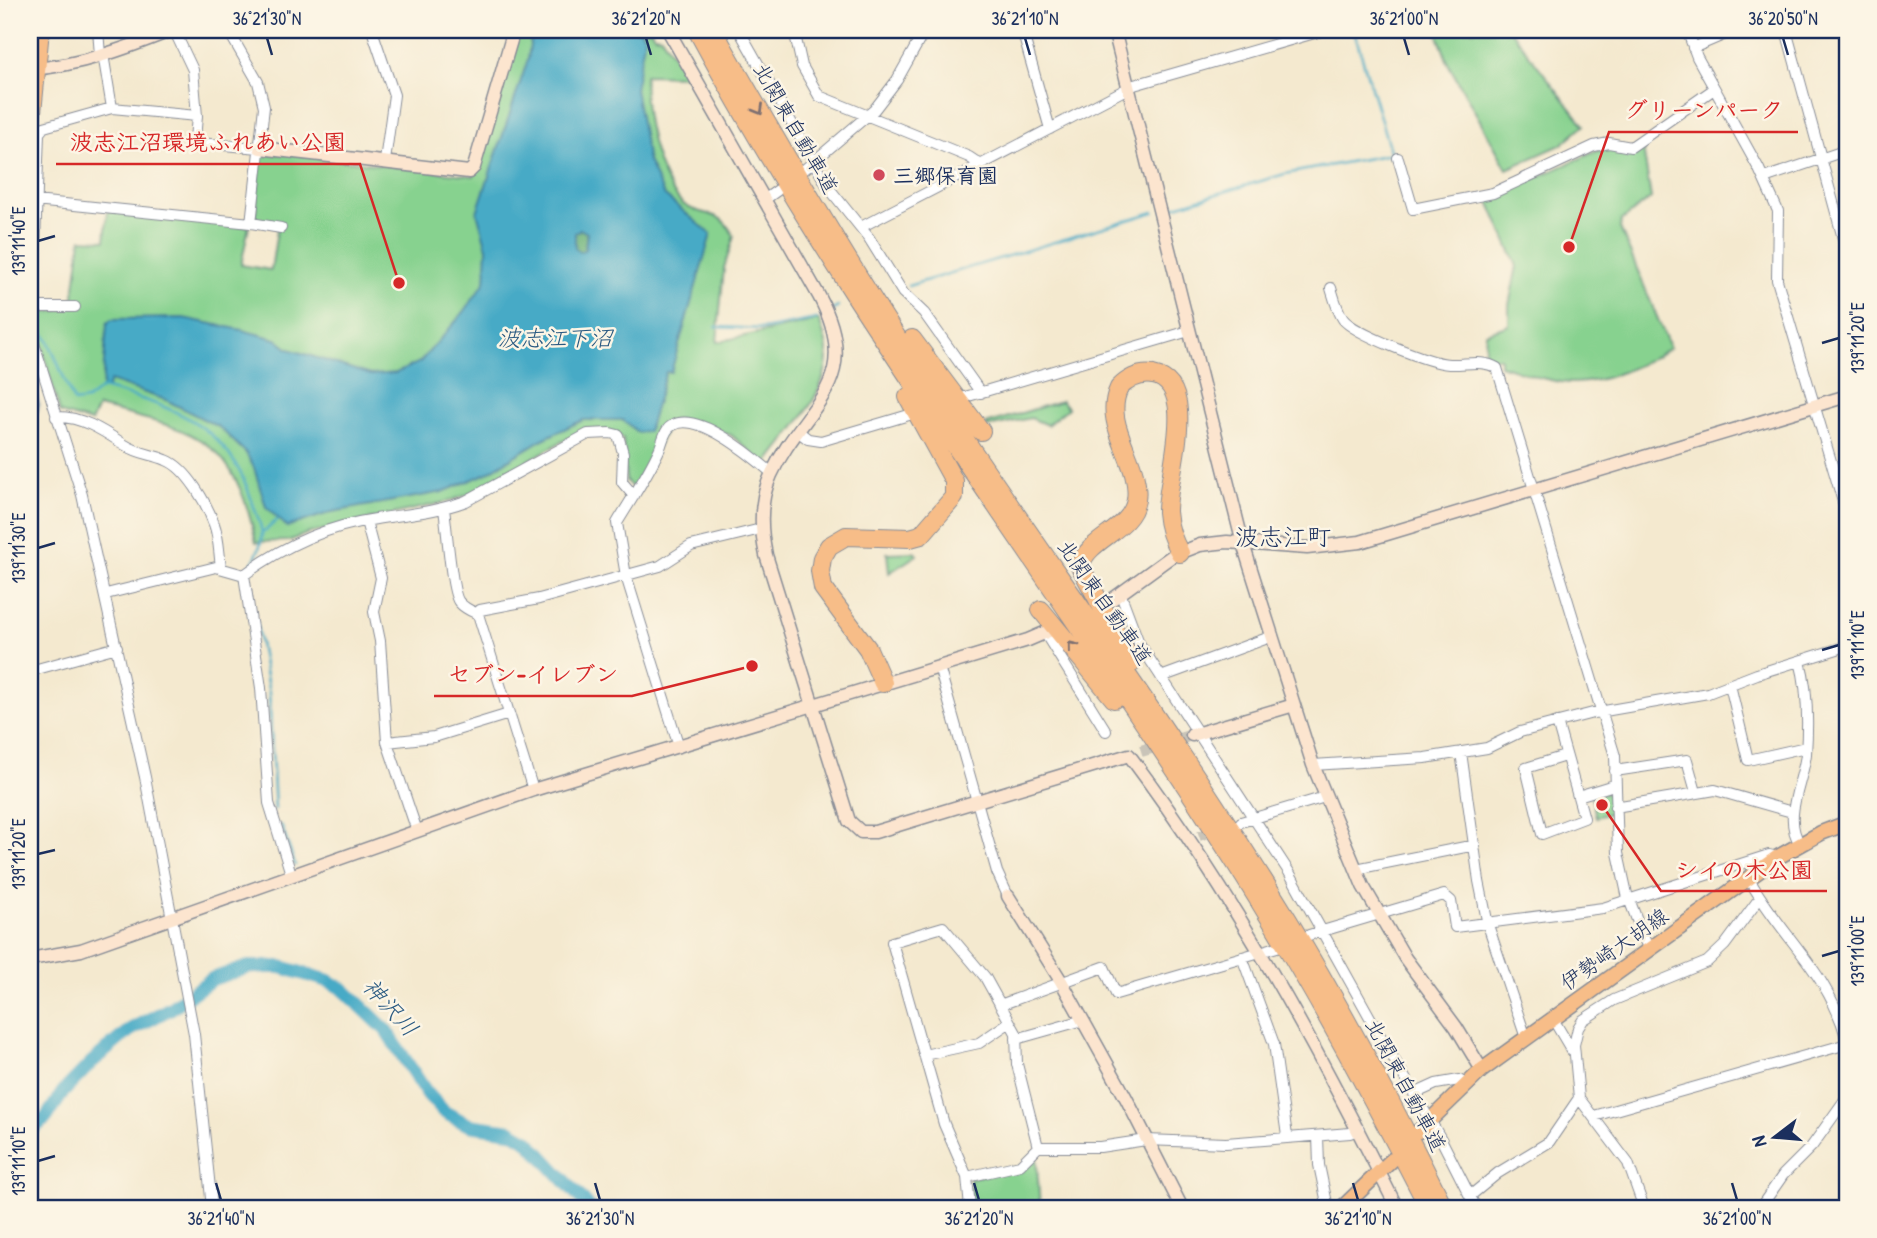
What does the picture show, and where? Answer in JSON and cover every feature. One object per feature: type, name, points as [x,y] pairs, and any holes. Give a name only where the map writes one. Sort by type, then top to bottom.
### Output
[{"type":"highway","points":[[33,132],[33,69],[40,30]]},
{"type":"highway","name":"北関東自動車道","points":[[697,30],[838,271],[1231,856],[1318,999],[1429,1208]]},
{"type":"highway","name":"北関東自動車道","points":[[713,30],[804,188],[924,379],[1195,776],[1330,992],[1444,1208]]},
{"type":"highway","points":[[804,188],[981,431]]},
{"type":"highway","points":[[838,271],[955,487],[952,500],[921,535],[910,538],[846,536],[829,546],[822,558],[820,571],[823,588],[868,649],[883,683]]},
{"type":"highway","points":[[1107,526],[1126,512],[1131,494],[1110,417],[1110,395],[1118,382],[1130,373],[1146,370],[1161,373],[1178,386],[1185,406],[1172,513],[1180,553]]},
{"type":"highway","points":[[1180,553],[1175,545],[1167,509],[1179,400],[1166,381],[1153,375],[1138,376],[1119,388],[1113,408],[1135,485],[1134,507],[1124,522],[1083,557],[1081,572],[1195,776]]},
{"type":"highway","points":[[883,683],[873,648],[831,589],[825,578],[825,565],[833,550],[848,541],[917,544]]},
{"type":"highway","points":[[1041,610],[1097,677],[1231,856]]},
{"type":"main road","name":"伊勢崎大胡線","points":[[1419,1131],[1465,1084],[1526,1038],[1778,858],[1800,844],[1847,822]]},
{"type":"main road","points":[[1342,1208],[1392,1160]]},
{"type":"street","points":[[98,30],[112,108]]},
{"type":"street","points":[[33,69],[101,55],[173,30],[193,70],[197,116],[195,140],[198,143],[472,170],[514,30]]},
{"type":"street","points":[[228,30],[262,94],[264,107],[251,223]]},
{"type":"street","points":[[372,30],[394,95],[385,162]]},
{"type":"street","points":[[668,30],[826,309],[834,336],[835,360],[829,387],[772,473],[763,501],[761,529],[765,555],[849,821],[857,831],[875,832],[1135,753],[1186,840],[1261,952],[1359,1129],[1397,1208]]},
{"type":"street","points":[[739,30],[763,76],[816,161],[828,187],[861,227],[903,293],[924,313],[981,393]]},
{"type":"street","points":[[794,30],[802,66],[815,91],[825,99],[969,157],[981,166]]},
{"type":"street","points":[[805,169],[869,117],[897,80],[925,30]]},
{"type":"street","points":[[1022,30],[1050,129]]},
{"type":"street","points":[[1114,30],[1243,544],[1313,765],[1356,869],[1379,914],[1482,1070]]},
{"type":"street","points":[[861,227],[1128,88],[1325,30]]},
{"type":"street","points":[[1687,30],[1693,48],[1764,178],[1778,211],[1777,280],[1847,514]]},
{"type":"street","points":[[1693,48],[1735,30]]},
{"type":"street","points":[[1786,30],[1847,253]]},
{"type":"street","points":[[1398,158],[1413,209],[1493,193],[1594,146],[1609,143],[1632,148],[1714,89]]},
{"type":"street","points":[[30,283],[35,245],[33,132],[112,108],[197,116]]},
{"type":"street","points":[[1764,178],[1847,150]]},
{"type":"street","points":[[764,200],[778,190]]},
{"type":"street","points":[[35,201],[281,228]]},
{"type":"street","points":[[1331,288],[1344,321],[1385,342],[1446,364],[1489,363],[1497,368],[1615,756],[1618,853],[1629,900],[1649,951]]},
{"type":"street","points":[[30,307],[75,307]]},
{"type":"street","points":[[30,331],[82,495],[106,594],[155,827],[170,918],[190,1012],[212,1208]]},
{"type":"street","points":[[965,397],[1189,331]]},
{"type":"street","points":[[1476,1208],[1430,1119],[1320,931],[1293,878],[1196,734],[1139,643],[1115,598],[1156,567],[1180,553],[1211,543],[1290,548],[1350,544],[1533,492],[1847,396]]},
{"type":"street","points":[[799,432],[808,439],[821,441],[909,415]]},
{"type":"street","points":[[56,417],[94,426],[141,454],[165,459],[175,466],[201,499],[213,520],[221,567]]},
{"type":"street","points":[[679,747],[626,576],[617,523],[650,472],[667,430],[677,424],[699,426],[734,441],[772,473]]},
{"type":"street","points":[[243,575],[267,558],[305,538],[366,521],[444,509],[503,482],[572,441],[597,433],[618,435],[623,453],[622,482],[634,496]]},
{"type":"street","points":[[444,509],[453,562],[454,591],[466,610],[478,614]]},
{"type":"street","points":[[366,521],[381,578],[374,612],[381,649],[387,742],[417,831]]},
{"type":"street","points":[[478,614],[480,610],[660,566],[691,546],[761,529]]},
{"type":"street","points":[[106,594],[221,567],[243,575]]},
{"type":"street","points":[[243,575],[261,688],[269,803],[291,874]]},
{"type":"street","points":[[478,614],[533,790]]},
{"type":"street","points":[[30,959],[81,950],[533,790],[814,706],[1047,632],[1106,731]]},
{"type":"street","points":[[1161,677],[1273,636]]},
{"type":"street","points":[[1313,765],[1461,752],[1492,746],[1520,732],[1557,722],[1708,693],[1847,646]]},
{"type":"street","points":[[30,671],[117,647]]},
{"type":"street","points":[[1800,661],[1806,747],[1792,813],[1796,838],[1800,844]]},
{"type":"street","points":[[939,667],[997,872],[1008,896],[1061,981],[1080,1021],[1126,1098],[1182,1208]]},
{"type":"street","points":[[1730,684],[1748,760],[1806,747]]},
{"type":"street","points":[[1196,734],[1294,705]]},
{"type":"street","points":[[387,742],[434,737],[509,714]]},
{"type":"street","points":[[1557,722],[1584,818],[1542,834],[1526,768],[1565,756]]},
{"type":"street","points":[[1461,752],[1488,925],[1526,1038]]},
{"type":"street","points":[[1615,771],[1687,760],[1696,792]]},
{"type":"street","points":[[1578,796],[1614,785]]},
{"type":"street","points":[[1615,807],[1696,792],[1724,790],[1792,813]]},
{"type":"street","points":[[1241,822],[1325,797]]},
{"type":"street","points":[[1186,840],[1199,836]]},
{"type":"street","points":[[1356,869],[1475,845]]},
{"type":"street","points":[[1309,935],[1446,895],[1451,901],[1454,926],[1488,925],[1603,908],[1769,855],[1778,858]]},
{"type":"street","points":[[1594,1116],[1847,1042],[1836,1003],[1826,986],[1759,899],[1749,879]]},
{"type":"street","points":[[1644,1208],[1628,1163],[1579,1098],[1575,1037],[1583,1020],[1620,997],[1686,973],[1707,962],[1725,944],[1759,899]]},
{"type":"street","points":[[970,1208],[967,1177],[944,1124],[891,942],[943,927],[985,977],[1010,1022],[1016,1039],[1017,1064],[1038,1147]]},
{"type":"street","points":[[1000,1005],[1104,967],[1116,994],[1277,947]]},
{"type":"street","points":[[1242,957],[1274,1044],[1287,1136]]},
{"type":"street","points":[[1553,1019],[1575,1056]]},
{"type":"street","points":[[1016,1039],[1080,1021]]},
{"type":"street","points":[[924,1055],[979,1043],[1010,1022]]},
{"type":"street","points":[[1414,1094],[1448,1081],[1459,1080],[1465,1084]]},
{"type":"street","points":[[1760,1208],[1783,1175],[1812,1146],[1847,1097]]},
{"type":"street","points":[[1469,1196],[1498,1172],[1549,1142],[1579,1098]]},
{"type":"street","points":[[967,1177],[1020,1165],[1038,1147],[1100,1147],[1146,1140],[1226,1143],[1350,1133],[1359,1129]]},
{"type":"street","points":[[1318,1136],[1319,1165],[1328,1208]]},
{"type":"green space","points":[[519,30],[651,30],[654,35],[661,36],[686,76],[645,75],[646,107],[657,160],[672,190],[685,206],[721,219],[734,236],[724,268],[717,342],[819,320],[826,343],[826,367],[815,397],[766,465],[731,435],[678,419],[671,421],[632,487],[626,481],[623,438],[588,431],[561,442],[472,493],[450,501],[306,534],[289,541],[256,542],[247,506],[235,479],[221,458],[205,443],[160,423],[98,407],[91,422],[60,413],[33,314],[63,310],[73,304],[81,239],[105,240],[108,210],[249,226],[241,265],[271,270],[278,224],[255,219],[261,154],[289,154],[474,176]]},
{"type":"green space","points":[[1436,30],[1510,30],[1584,125],[1561,145],[1507,169],[1449,65]]},
{"type":"green space","points":[[1608,146],[1629,153],[1643,148],[1651,198],[1621,221],[1620,228],[1670,348],[1611,376],[1574,383],[1546,379],[1500,365],[1500,358],[1484,358],[1486,333],[1509,325],[1509,305],[1517,266],[1488,199]]},
{"type":"green space","points":[[580,229],[587,233],[585,249],[580,252],[575,249],[575,233]]},
{"type":"green space","points":[[1061,401],[1068,408],[1047,425],[1031,418],[987,427],[986,424]]},
{"type":"green space","points":[[915,552],[917,555],[889,573],[887,553]]},
{"type":"green space","points":[[1605,793],[1610,795],[1610,813],[1596,817],[1591,796]]},
{"type":"green space","points":[[1036,1151],[1040,1208],[972,1208],[970,1178],[1023,1166]]},
{"type":"water","name":"波志江下沼","points":[[532,30],[640,30],[645,37],[635,89],[648,161],[664,195],[711,234],[671,372],[666,372],[648,431],[638,433],[623,420],[583,420],[541,440],[485,474],[443,492],[332,512],[287,527],[266,507],[254,468],[246,453],[219,427],[166,400],[110,381],[107,389],[102,388],[107,324],[111,319],[183,318],[242,330],[276,339],[289,349],[371,375],[396,373],[420,362],[464,312],[485,282],[487,248],[477,212],[528,59]],"holes":[[[580,229],[587,233],[585,249],[580,252],[575,248],[575,233]]]},
{"type":"water","points":[[30,370],[39,405],[37,412],[30,414]]},
{"type":"waterway","points":[[1166,209],[1285,174],[1391,154],[1354,30]]},
{"type":"waterway","points":[[908,286],[1154,212]]},
{"type":"waterway","points":[[833,310],[838,307]]},
{"type":"waterway","points":[[716,327],[763,329],[817,319]]},
{"type":"waterway","points":[[37,323],[48,340],[74,402],[87,400],[102,388],[152,403],[194,422],[212,435],[227,451],[240,472],[262,531],[260,545],[252,564]]},
{"type":"waterway","points":[[264,532],[277,520]]},
{"type":"waterway","points":[[256,621],[269,693],[275,809]]},
{"type":"waterway","points":[[281,825],[295,865]]},
{"type":"waterway","name":"神沢川","points":[[30,1131],[46,1118],[63,1092],[92,1062],[130,1030],[171,1008],[212,979],[249,967],[281,967],[329,981],[343,989],[386,1030],[426,1092],[444,1112],[469,1125],[511,1131],[527,1140],[590,1208]]},
{"type":"tunnel","points":[[1141,751],[1192,735]]},
{"type":"tunnel","points":[[1199,836],[1217,830]]},
{"type":"place","name":"三郷保育園","points":[[879,175]]},
{"type":"place","name":"グリーンパーク","points":[[1569,247]]},
{"type":"place","name":"波志江沼環境ふれあい公園","points":[[399,283]]},
{"type":"place","name":"セブン-イレブン","points":[[752,666]]},
{"type":"place","name":"シイの木公園","points":[[1602,805]]},
{"type":"district","name":"波志江町","points":[[1283,536]]}]
